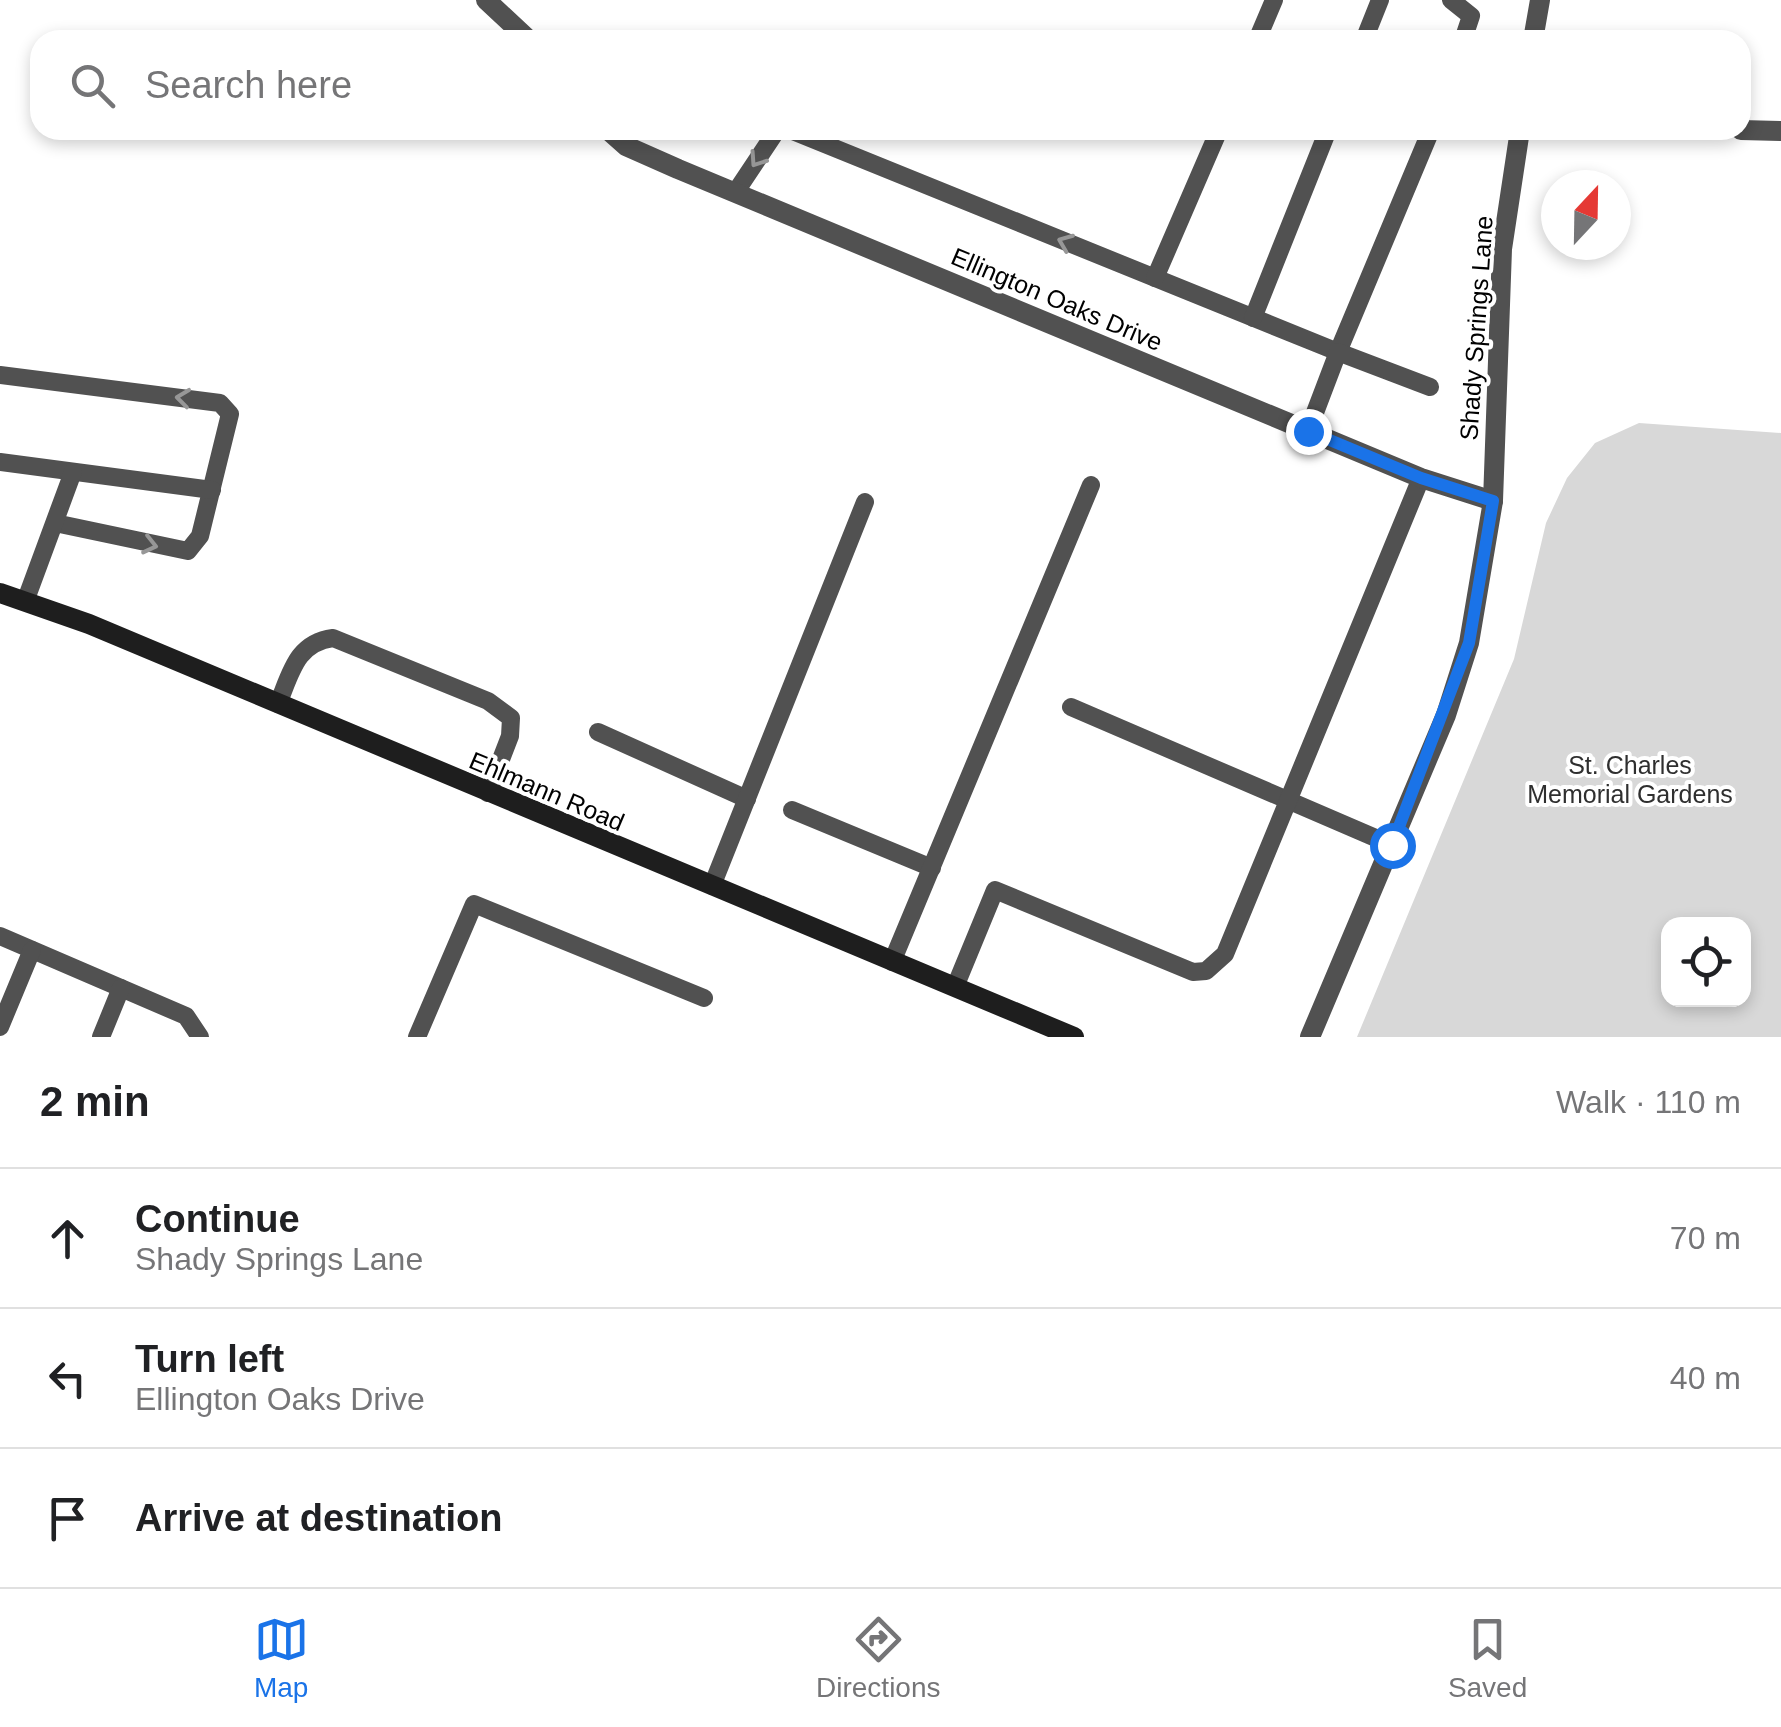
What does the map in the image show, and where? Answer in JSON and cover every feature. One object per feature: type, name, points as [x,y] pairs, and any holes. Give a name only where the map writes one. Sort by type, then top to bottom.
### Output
[{"type":"street","points":[[486,0],[518,30]]},
{"type":"street","points":[[1535,30],[1540,0]]},
{"type":"street","points":[[1751,130],[1781,132]]},
{"type":"street","name":"Ellington Oaks Drive","points":[[619,140],[1421,478],[1493,501]]},
{"type":"street","name":"Shady Springs Lane","points":[[1310,1037],[1392,845],[1469,643],[1493,501],[1502,249],[1518,140]]},
{"type":"street","name":"Ehlmann Road","points":[[0,593],[278,704],[1074,1037]]},
{"type":"lane","points":[[1261,30],[1274,0]]},
{"type":"lane","points":[[1368,30],[1380,0]]},
{"type":"lane","points":[[1451,0],[1471,16],[1466,30]]},
{"type":"lane","points":[[737,190],[770,140]]},
{"type":"lane","points":[[815,140],[1430,387]]},
{"type":"lane","points":[[1156,278],[1214,140]]},
{"type":"lane","points":[[1253,318],[1324,140]]},
{"type":"lane","points":[[1308,431],[1426,140]]},
{"type":"lane","points":[[0,375],[227,407],[231,423],[200,536],[188,552],[55,523]]},
{"type":"lane","points":[[0,462],[212,490]]},
{"type":"lane","points":[[25,602],[73,472]]},
{"type":"lane","points":[[955,988],[995,890],[1193,972],[1206,971],[1225,954],[1421,478]]},
{"type":"lane","points":[[892,962],[1091,485]]},
{"type":"lane","points":[[712,886],[865,502]]},
{"type":"lane","points":[[278,704],[300,652],[314,640],[333,638],[488,701],[511,718],[510,736],[488,793]]},
{"type":"lane","points":[[1071,707],[1392,845]]},
{"type":"lane","points":[[598,732],[747,799]]},
{"type":"lane","points":[[792,810],[932,868]]},
{"type":"lane","points":[[421,1036],[474,904],[704,998]]},
{"type":"lane","points":[[0,936],[186,1016],[200,1037]]},
{"type":"lane","points":[[0,1027],[32,950]]},
{"type":"lane","points":[[102,1037],[121,988]]},
{"type":"green space","name":"St. Charles Memorial Gardens","points":[[1639,423],[1781,433],[1781,1037],[1357,1037],[1514,659],[1546,523],[1567,478],[1595,443]]},
{"type":"route","points":[[1308,431],[1421,478],[1493,501],[1469,643],[1446,715],[1392,845]]}]
